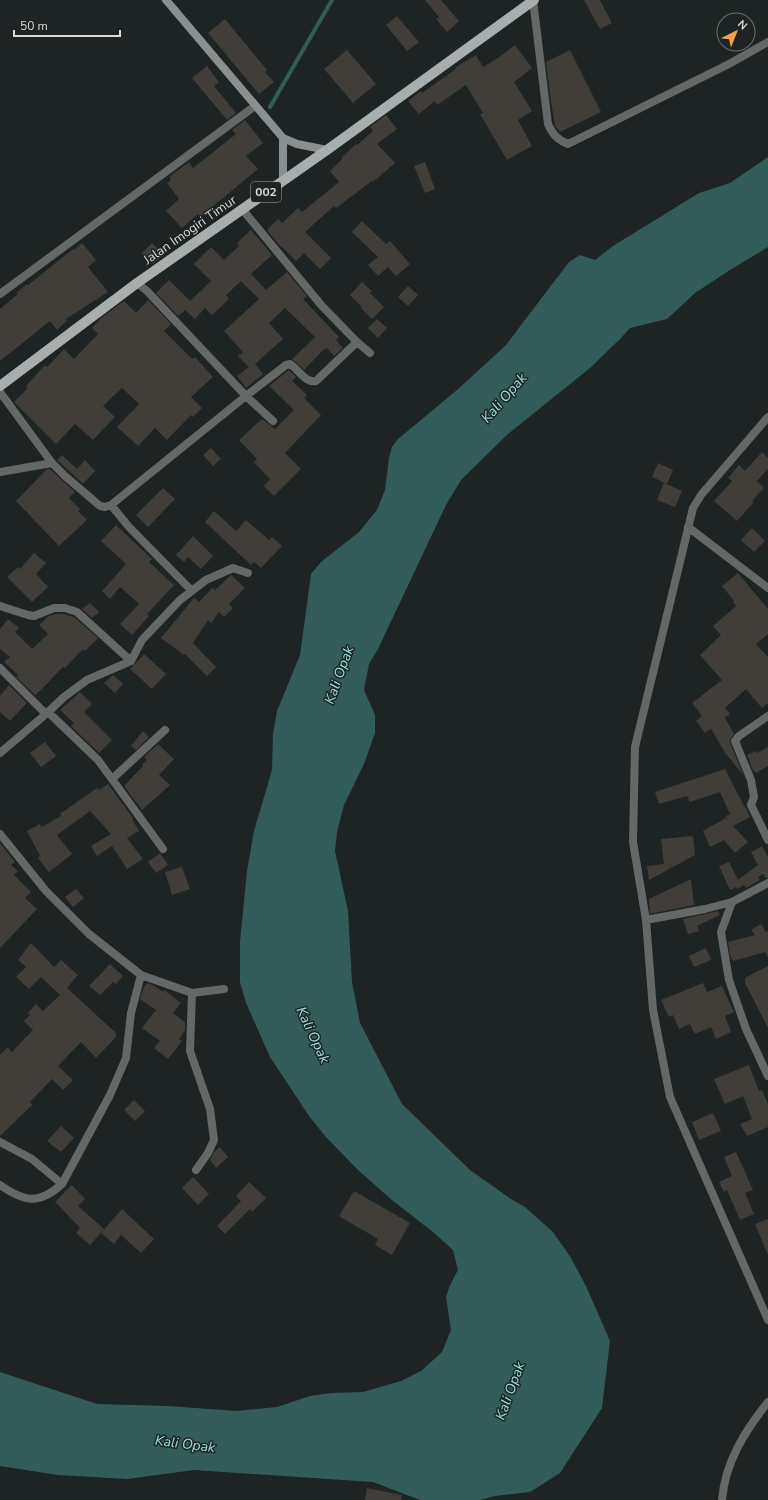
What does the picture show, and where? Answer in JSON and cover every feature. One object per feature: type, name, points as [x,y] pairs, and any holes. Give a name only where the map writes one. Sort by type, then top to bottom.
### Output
[{"type":"main road","points":[[166,0],[283,138],[297,144],[327,150]]},
{"type":"main road","name":"Jalan Imogiri Timur","points":[[0,386],[137,283],[327,150],[534,0]]},
{"type":"main road","points":[[283,138],[283,181]]},
{"type":"street","points":[[534,0],[548,124],[552,133],[560,140],[568,144],[729,64],[768,42]]},
{"type":"street","points":[[0,294],[255,106]]},
{"type":"street","points":[[242,209],[322,306],[357,342],[370,352]]},
{"type":"street","points":[[137,283],[147,291],[246,396],[273,421]]},
{"type":"street","points":[[0,392],[52,463],[85,495],[100,506],[105,507],[111,505],[286,365],[290,364],[306,380],[311,382],[316,381],[357,342]]},
{"type":"street","points":[[768,417],[701,495],[693,508],[635,747],[633,842],[646,920],[653,1010],[670,1097],[768,1320]]},
{"type":"street","points":[[0,472],[52,463]]},
{"type":"street","points":[[111,505],[134,532],[192,590]]},
{"type":"street","points":[[688,527],[768,588]]},
{"type":"street","points":[[0,753],[64,697],[87,680],[131,661],[142,640],[180,600],[192,590],[206,580],[233,568],[248,573]]},
{"type":"street","points":[[0,606],[34,616],[54,608],[70,609],[76,612],[131,661]]},
{"type":"street","points":[[0,668],[98,760],[163,849]]},
{"type":"street","points":[[768,716],[739,736],[735,741],[751,780],[754,794],[751,805],[768,840]]},
{"type":"street","points":[[112,779],[165,730]]},
{"type":"street","points":[[0,834],[46,891],[89,934],[141,975],[192,993],[224,989]]},
{"type":"street","points":[[646,920],[705,909],[732,902],[768,883]]},
{"type":"street","points":[[732,902],[721,932],[729,980],[746,1029],[768,1076]]},
{"type":"street","points":[[0,1185],[12,1193],[35,1200],[54,1192],[62,1184],[110,1094],[126,1058],[131,1013],[141,975]]},
{"type":"street","points":[[192,993],[190,1050],[210,1109],[214,1140],[208,1153],[196,1170]]},
{"type":"street","points":[[0,1142],[32,1159],[62,1184]]},
{"type":"street","points":[[722,1500],[723,1487],[733,1456],[752,1423],[768,1402]]},
{"type":"water","name":"Kali Opak","points":[[768,157],[768,247],[695,293],[667,319],[630,328],[590,368],[508,434],[461,480],[446,505],[378,649],[369,664],[364,690],[375,715],[375,733],[364,764],[344,805],[337,832],[335,851],[348,911],[352,982],[360,1023],[402,1104],[470,1170],[525,1207],[553,1232],[571,1258],[586,1286],[610,1341],[602,1408],[560,1473],[530,1492],[495,1496],[480,1500],[420,1500],[373,1482],[194,1470],[127,1479],[58,1475],[0,1466],[0,1372],[97,1404],[168,1406],[237,1411],[277,1407],[310,1396],[331,1393],[363,1392],[401,1381],[421,1371],[442,1352],[451,1330],[446,1297],[450,1285],[458,1270],[453,1250],[433,1232],[393,1201],[357,1169],[326,1137],[309,1116],[270,1057],[246,1003],[240,982],[240,942],[247,871],[254,831],[272,770],[273,734],[277,711],[300,655],[311,574],[321,562],[359,532],[377,510],[385,490],[392,447],[398,439],[457,390],[506,345],[569,262],[580,255],[595,260],[613,246],[699,193],[730,183]]},
{"type":"building","points":[[425,0],[441,0],[459,21],[447,32],[436,19],[439,17]]},
{"type":"building","points":[[584,0],[600,0],[612,23],[600,29]]},
{"type":"building","points":[[397,16],[419,42],[407,51],[386,25]]},
{"type":"building","points":[[225,19],[267,70],[265,72],[274,82],[259,94],[208,33]]},
{"type":"building","points":[[515,45],[532,68],[514,82],[532,111],[518,120],[532,146],[507,160],[480,114],[483,113],[466,85],[437,105],[435,101],[419,114],[408,101],[456,69],[456,67],[476,55],[483,67]]},
{"type":"building","points":[[347,50],[376,84],[353,103],[324,69]]},
{"type":"building","points":[[570,50],[601,112],[560,132],[555,126],[546,62]]},
{"type":"building","points":[[207,66],[219,82],[214,86],[236,113],[227,120],[192,78]]},
{"type":"building","points":[[386,115],[397,129],[377,144],[395,163],[373,182],[372,181],[336,208],[334,206],[305,232],[331,258],[320,269],[304,253],[296,261],[281,247],[267,230],[278,219],[282,223],[298,208],[302,212],[339,182],[330,171],[343,158],[342,157],[373,131],[370,127]]},
{"type":"building","points":[[245,120],[263,143],[246,156],[258,169],[200,217],[198,214],[182,228],[166,211],[179,199],[167,183],[171,180],[169,177],[189,162],[193,168],[236,134],[232,130]]},
{"type":"building","points":[[425,162],[435,189],[425,193],[414,166]]},
{"type":"building","points":[[362,221],[386,244],[390,241],[410,264],[396,276],[388,267],[378,276],[368,265],[378,257],[352,232]]},
{"type":"building","points":[[251,230],[272,255],[251,274],[266,290],[287,272],[307,296],[303,299],[339,337],[336,340],[343,348],[334,356],[327,348],[325,350],[324,349],[304,370],[292,359],[315,337],[285,308],[269,323],[283,339],[255,364],[263,374],[246,388],[237,376],[249,367],[238,356],[243,352],[224,331],[259,299],[241,281],[226,295],[229,299],[212,315],[205,308],[195,319],[185,310],[178,316],[156,293],[169,280],[190,301],[211,281],[194,264],[211,247],[224,260],[239,246],[237,243]]},
{"type":"building","points":[[82,243],[96,260],[88,267],[108,292],[66,319],[67,321],[57,330],[50,321],[0,361],[0,309],[18,294],[16,293],[27,284],[28,285]]},
{"type":"building","points":[[152,243],[164,255],[153,264],[142,253]]},
{"type":"building","points":[[362,282],[372,291],[370,293],[384,307],[372,319],[350,295]]},
{"type":"building","points":[[408,286],[418,295],[408,306],[398,297]]},
{"type":"building","points":[[148,300],[171,324],[164,331],[192,359],[195,357],[213,377],[191,397],[202,408],[193,417],[191,415],[167,440],[155,428],[138,446],[117,427],[139,404],[122,388],[103,406],[115,417],[93,440],[75,424],[56,444],[14,402],[28,388],[26,386],[45,365],[47,367],[64,349],[74,359],[98,334],[92,328],[101,318],[124,301],[136,313]]},
{"type":"building","points":[[377,319],[387,328],[378,338],[368,328]]},
{"type":"building","points":[[289,370],[296,377],[292,381],[307,395],[304,398],[321,415],[285,453],[301,469],[274,496],[264,486],[270,479],[254,462],[257,459],[239,440],[262,419],[275,429],[294,410],[269,386]]},
{"type":"building","points":[[211,448],[221,459],[213,466],[203,455]]},
{"type":"building","points":[[762,452],[768,458],[768,469],[757,481],[764,488],[737,521],[714,501],[732,481],[728,478],[739,465],[745,471]]},
{"type":"building","points":[[62,455],[77,469],[85,460],[95,471],[83,484],[57,460]]},
{"type":"building","points":[[658,463],[673,470],[667,484],[652,477]]},
{"type":"building","points":[[47,469],[50,469],[75,492],[69,498],[80,509],[78,511],[87,520],[59,546],[16,501]]},
{"type":"building","points":[[664,483],[682,491],[675,507],[657,500]]},
{"type":"building","points":[[163,488],[175,499],[148,527],[136,515]]},
{"type":"building","points":[[214,511],[236,531],[246,520],[269,540],[272,537],[282,546],[261,568],[254,562],[251,565],[205,522]]},
{"type":"building","points":[[116,525],[152,559],[149,562],[174,585],[147,614],[149,616],[132,635],[120,624],[139,604],[120,587],[110,599],[102,591],[126,564],[101,541]]},
{"type":"building","points":[[752,528],[765,541],[754,552],[741,540]]},
{"type":"building","points":[[193,536],[213,556],[201,569],[188,557],[184,562],[176,555]]},
{"type":"building","points":[[34,553],[46,563],[36,574],[48,587],[32,602],[7,577],[18,567],[20,569]]},
{"type":"building","points":[[738,573],[768,609],[768,634],[756,644],[768,657],[768,703],[762,708],[746,689],[725,708],[730,714],[725,718],[734,734],[730,740],[730,743],[744,776],[726,754],[711,729],[705,733],[696,721],[702,716],[692,703],[722,680],[700,655],[721,635],[713,626],[736,606],[733,602],[734,601],[722,586]]},
{"type":"building","points":[[231,575],[245,588],[229,604],[233,608],[224,617],[219,612],[211,623],[208,620],[193,643],[216,667],[207,676],[185,654],[184,655],[161,638],[194,598],[199,602],[212,588],[215,590]]},
{"type":"building","points":[[90,603],[99,612],[92,618],[82,609]]},
{"type":"building","points":[[64,614],[74,617],[98,638],[85,651],[83,649],[65,668],[63,667],[35,695],[16,677],[18,675],[4,662],[10,657],[0,649],[0,629],[8,619],[19,628],[15,632],[32,649],[48,634],[39,625],[49,616]]},
{"type":"building","points":[[144,654],[166,674],[152,689],[130,669]]},
{"type":"building","points":[[113,675],[123,684],[115,693],[104,683]]},
{"type":"building","points":[[9,685],[27,703],[10,721],[0,712],[0,696]]},
{"type":"building","points":[[80,692],[92,704],[84,712],[112,740],[99,753],[71,726],[74,723],[60,710]]},
{"type":"building","points":[[143,731],[149,737],[136,750],[131,746]]},
{"type":"building","points":[[45,742],[56,756],[41,767],[30,753]]},
{"type":"building","points":[[158,744],[174,759],[159,775],[170,785],[142,810],[124,786],[143,766],[142,765],[147,760],[144,757]]},
{"type":"building","points":[[768,747],[768,766],[756,773],[753,770],[747,755],[756,751],[757,753]]},
{"type":"building","points":[[725,769],[750,817],[733,826],[748,842],[735,853],[724,840],[710,847],[703,831],[726,818],[728,821],[726,816],[730,814],[720,792],[690,802],[687,796],[659,804],[655,792]]},
{"type":"building","points":[[108,784],[133,818],[132,819],[139,831],[127,838],[143,859],[127,869],[112,846],[97,856],[91,846],[111,834],[90,811],[57,835],[72,854],[49,872],[38,858],[40,856],[27,831],[40,824],[41,827],[61,816],[60,814],[97,788],[99,790]]},
{"type":"building","points":[[693,836],[695,855],[649,880],[647,866],[664,864],[661,839]]},
{"type":"building","points":[[0,843],[15,862],[11,865],[18,871],[14,875],[31,892],[25,898],[37,909],[0,948]]},
{"type":"building","points":[[762,846],[768,857],[768,878],[766,878],[763,874],[758,877],[760,880],[746,888],[744,885],[737,889],[736,887],[730,890],[719,866],[729,862],[738,880],[758,865],[751,852]]},
{"type":"building","points":[[160,853],[168,865],[156,873],[148,862]]},
{"type":"building","points":[[182,867],[190,889],[172,895],[165,872]]},
{"type":"building","points":[[691,879],[694,905],[650,914],[649,899]]},
{"type":"building","points":[[76,889],[84,898],[73,907],[65,897]]},
{"type":"building","points":[[718,911],[720,915],[697,926],[699,931],[688,934],[683,919]]},
{"type":"building","points":[[761,924],[766,932],[768,931],[768,957],[765,952],[733,961],[730,955],[728,942],[755,935],[751,930]]},
{"type":"building","points":[[31,943],[54,967],[61,960],[78,975],[66,989],[67,988],[116,1033],[116,1037],[96,1058],[81,1042],[58,1066],[73,1080],[63,1090],[52,1079],[30,1102],[32,1105],[0,1136],[0,1055],[8,1047],[12,1052],[33,1030],[24,1021],[30,1015],[28,1013],[36,1004],[43,1011],[60,995],[41,977],[29,989],[16,977],[26,967],[18,960]]},
{"type":"building","points":[[706,948],[711,960],[694,967],[689,956]]},
{"type":"building","points":[[110,964],[123,976],[116,984],[113,982],[100,995],[89,986]]},
{"type":"building","points":[[768,966],[768,1028],[745,983],[745,978]]},
{"type":"building","points":[[147,983],[155,986],[163,992],[164,990],[181,1003],[173,1013],[185,1022],[185,1030],[179,1039],[182,1041],[168,1059],[154,1048],[160,1041],[142,1028],[156,1010],[140,999],[143,989]]},
{"type":"building","points":[[703,983],[707,992],[722,986],[734,1012],[725,1016],[731,1032],[716,1039],[711,1027],[695,1034],[690,1024],[679,1029],[673,1015],[669,1017],[661,1000]]},
{"type":"building","points":[[749,1065],[759,1091],[762,1090],[768,1104],[768,1127],[747,1136],[740,1124],[752,1119],[743,1096],[725,1104],[714,1079]]},
{"type":"building","points":[[134,1100],[145,1111],[135,1121],[124,1110]]},
{"type":"building","points":[[713,1113],[721,1131],[699,1140],[692,1122]]},
{"type":"building","points":[[61,1126],[74,1138],[61,1152],[47,1141]]},
{"type":"building","points":[[220,1147],[228,1157],[216,1168],[210,1160],[214,1152]]},
{"type":"building","points":[[736,1152],[753,1190],[745,1193],[754,1214],[740,1220],[727,1190],[724,1192],[719,1182],[732,1176],[724,1157]]},
{"type":"building","points":[[193,1177],[209,1194],[198,1205],[182,1188]]},
{"type":"building","points":[[249,1182],[266,1198],[252,1212],[250,1209],[225,1234],[217,1226],[241,1201],[236,1196]]},
{"type":"building","points":[[72,1185],[85,1199],[78,1206],[104,1229],[90,1245],[76,1233],[80,1228],[55,1202]]},
{"type":"building","points":[[354,1191],[410,1223],[392,1255],[375,1245],[378,1239],[339,1216]]},
{"type":"building","points":[[122,1209],[154,1239],[141,1253],[121,1235],[114,1244],[101,1233]]},
{"type":"building","points":[[768,1219],[768,1255],[755,1224]]},
{"type":"building","points":[[367,1488],[402,1495],[401,1500],[365,1500]]},
{"type":"waterway","points":[[270,107],[332,0]]}]
